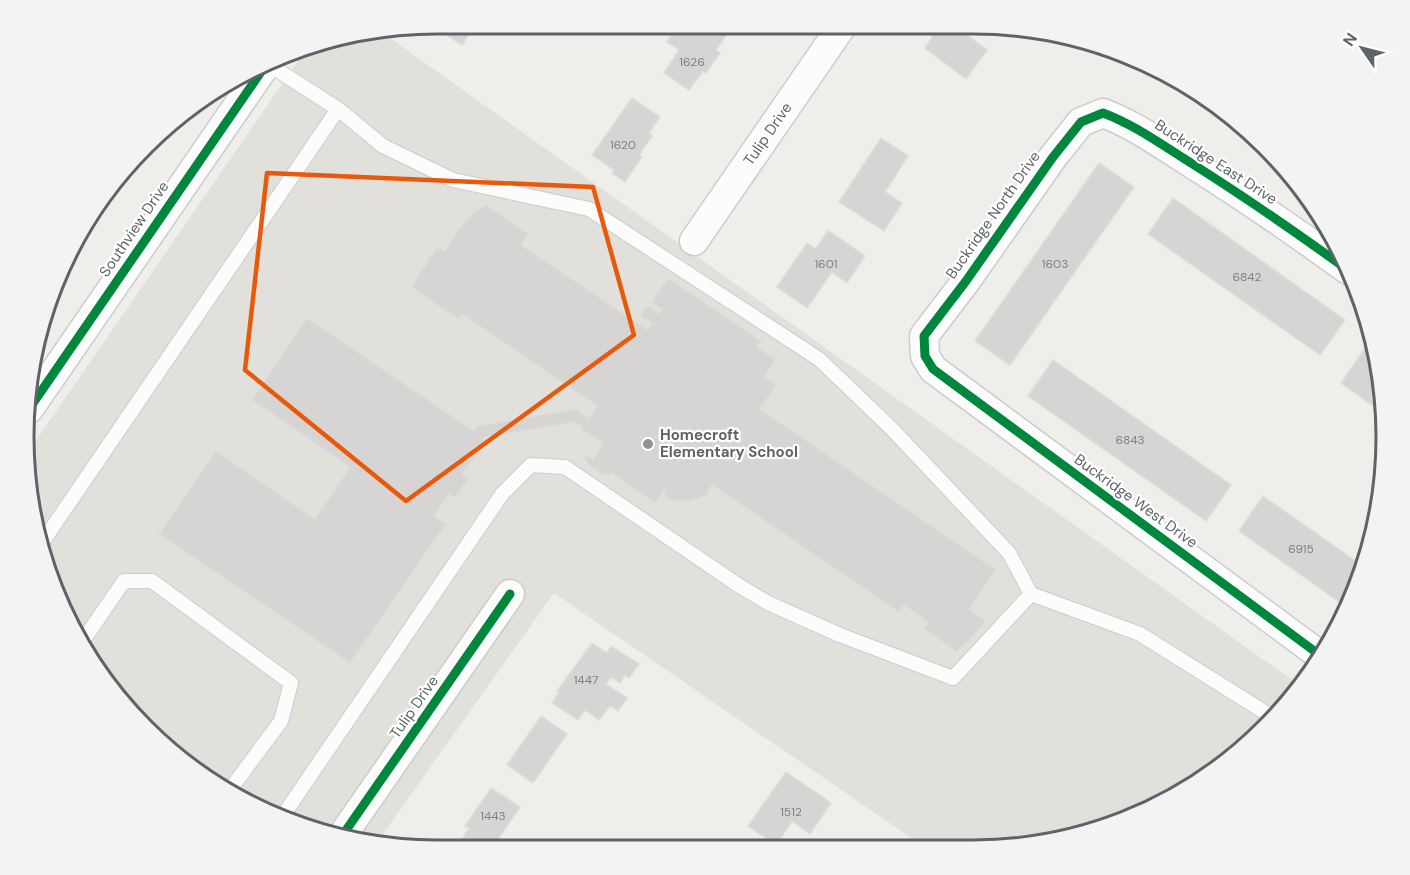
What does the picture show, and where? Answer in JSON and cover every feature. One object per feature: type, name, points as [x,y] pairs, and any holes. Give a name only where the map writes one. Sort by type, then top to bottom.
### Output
[{"type":"street","name":"Tulip Drive","points":[[694,241],[836,34]]},
{"type":"street","name":"Southview Drive","points":[[36,398],[260,76]]},
{"type":"street","name":"Buckridge North Drive","points":[[933,369],[925,356],[924,336],[1053,157],[1081,122],[1103,113],[1126,122]]},
{"type":"street","name":"Buckridge East Drive","points":[[1126,122],[1284,224],[1335,260]]},
{"type":"street","name":"Buckridge West Drive","points":[[933,369],[1314,651]]},
{"type":"street","name":"Tulip Drive","points":[[346,830],[510,594]]},
{"type":"lane","points":[[274,69],[338,110],[383,146],[453,180],[589,209],[819,359],[891,428],[1009,553],[1031,594],[1140,634],[1266,713]]},
{"type":"lane","points":[[47,536],[338,110]]},
{"type":"lane","points":[[286,811],[502,494],[531,465],[565,467],[768,603],[840,635],[953,678],[1031,594]]},
{"type":"lane","points":[[86,636],[124,581],[152,580],[291,683],[281,721],[233,785]]},
{"type":"highlighted area","points":[[267,173],[593,187],[634,335],[406,501],[245,370]]},
{"type":"shaded area","points":[[389,38],[1293,681],[1257,722],[1218,757],[1174,787],[1127,810],[1077,827],[1025,837],[999,840],[914,840],[554,593],[381,836],[359,833],[283,810],[236,787],[192,757],[172,740],[118,683],[88,639],[65,592],[56,567],[42,516],[34,443],[299,59],[333,48]]},
{"type":"building","points":[[445,34],[469,34],[462,45]]},
{"type":"building","points":[[672,34],[727,34],[716,50],[720,53],[706,73],[703,71],[689,90],[664,73],[679,50],[667,42]]},
{"type":"building","points":[[934,34],[939,36],[941,34],[965,34],[987,50],[966,79],[925,48]]},
{"type":"building","points":[[632,98],[660,117],[649,133],[652,136],[639,155],[642,157],[625,182],[612,173],[614,170],[592,155]]},
{"type":"building","points":[[881,138],[908,156],[885,192],[902,203],[884,231],[839,202]]},
{"type":"building","points":[[1099,163],[1134,187],[1010,365],[975,341]]},
{"type":"building","points":[[1173,198],[1345,320],[1320,355],[1148,234]]},
{"type":"building","points":[[486,205],[529,234],[521,245],[648,330],[652,324],[640,316],[647,305],[659,314],[662,309],[651,302],[668,278],[761,341],[757,347],[776,359],[764,377],[776,385],[760,409],[996,570],[969,609],[986,621],[968,642],[956,651],[924,629],[928,622],[904,605],[899,612],[712,485],[706,495],[690,501],[672,501],[663,495],[666,491],[664,490],[655,503],[611,473],[609,475],[601,473],[590,466],[584,458],[586,455],[593,459],[603,443],[581,429],[583,427],[575,422],[483,439],[486,441],[462,475],[468,479],[455,498],[449,494],[434,516],[446,524],[350,663],[159,534],[216,451],[315,519],[350,467],[252,400],[307,318],[474,431],[477,426],[576,409],[589,418],[597,406],[462,314],[458,319],[411,287],[437,247],[444,251],[463,224],[474,212]]},
{"type":"building","points":[[828,230],[865,256],[847,283],[832,272],[807,308],[777,287],[807,243],[816,249]]},
{"type":"building","points":[[1365,348],[1375,407],[1341,383]]},
{"type":"building","points":[[1053,360],[1231,485],[1206,521],[1028,396]]},
{"type":"building","points":[[1263,496],[1356,561],[1340,602],[1239,531]]},
{"type":"building","points":[[592,643],[607,653],[611,646],[639,664],[629,678],[625,675],[620,683],[611,677],[606,684],[627,698],[618,711],[610,706],[599,720],[585,710],[578,720],[552,703],[559,692],[557,691]]},
{"type":"building","points":[[541,716],[567,734],[533,783],[507,765]]},
{"type":"building","points":[[786,772],[831,803],[810,834],[792,821],[779,840],[769,840],[748,826]]},
{"type":"building","points":[[491,788],[520,807],[497,840],[462,840],[469,828],[465,826]]},
{"type":"cycle path","points":[[36,398],[258,77]]},
{"type":"cycle path","points":[[1314,651],[933,369],[925,356],[924,336],[966,281],[1053,157],[1081,122],[1103,113],[1137,129],[1211,176],[1335,260]]},
{"type":"cycle path","points":[[346,830],[510,594]]},
{"type":"place","name":"Homecroft Elementary School","points":[[648,444]]}]
